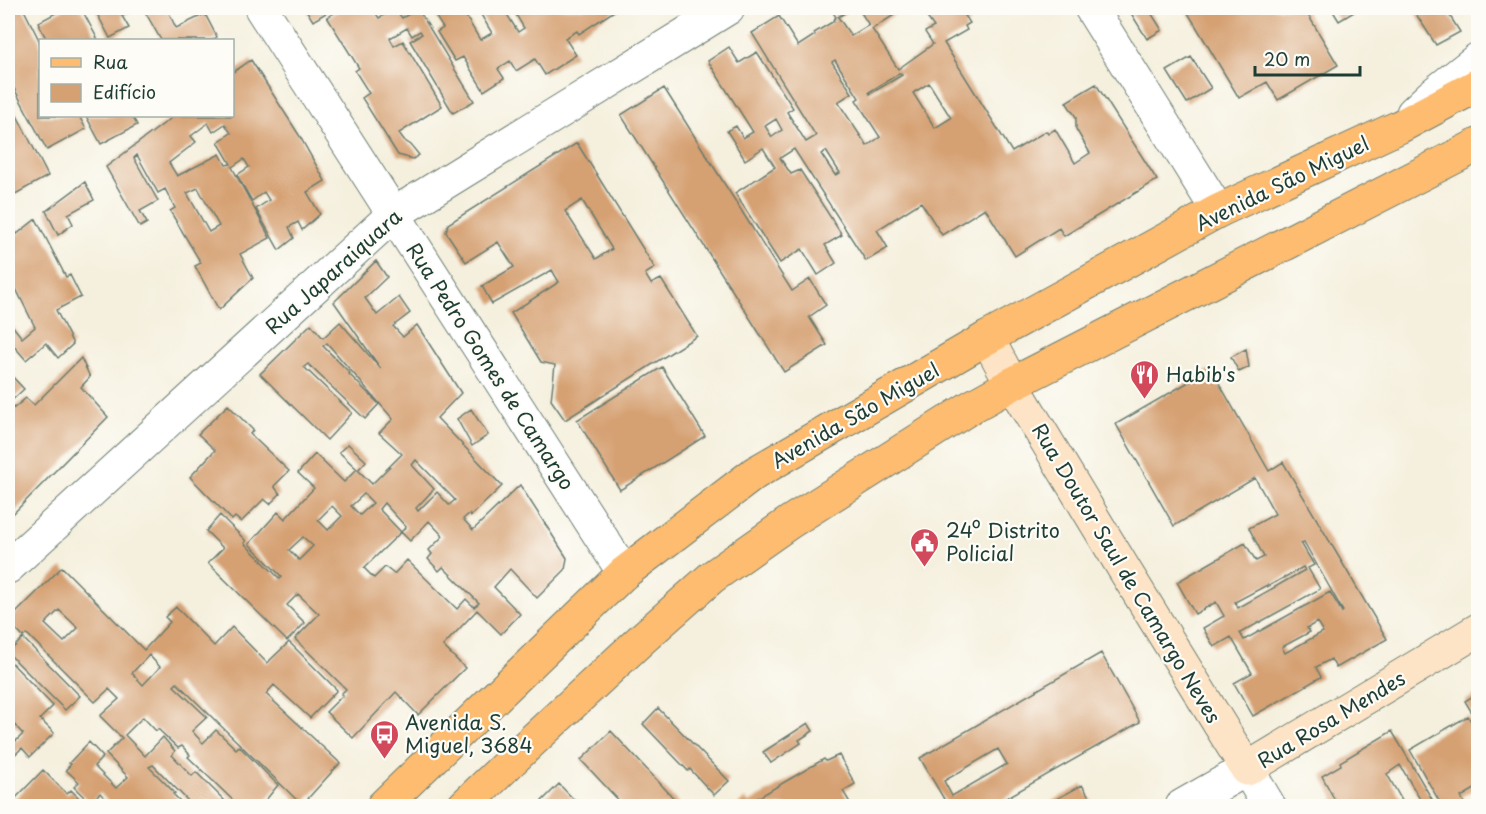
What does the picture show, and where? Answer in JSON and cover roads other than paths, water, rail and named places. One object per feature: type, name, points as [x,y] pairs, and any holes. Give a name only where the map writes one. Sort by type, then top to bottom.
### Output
[{"type":"main road","name":"Avenida São Miguel","points":[[383,807],[624,573],[755,473],[987,338],[1218,211],[1399,127],[1479,85]]},
{"type":"main road","points":[[464,807],[643,638],[712,578],[790,522],[971,407],[1012,384],[1479,145]]},
{"type":"main road","name":"Rua Doutor Saul de Camargo Neves","points":[[987,338],[1012,384],[1121,564],[1248,769]]},
{"type":"main road","name":"Rua Rosa Mendes","points":[[1248,769],[1479,630]]},
{"type":"street","name":"Rua Pedro Gomes de Camargo","points":[[261,8],[624,573]]},
{"type":"street","name":"Rua Japaraiquara","points":[[8,567],[393,214],[728,8]]},
{"type":"street","points":[[1091,8],[1218,211]]},
{"type":"street","name":"Avenida São Miguel","points":[[1399,127],[1431,96],[1479,59]]},
{"type":"street","name":"Rua Rosa Mendes","points":[[1182,807],[1248,769]]},
{"type":"street","name":"Rua Doutor Saul de Camargo Neves","points":[[1248,769],[1269,807]]},
{"type":"place","name":"Habib's","points":[[1145,400]]},
{"type":"place","name":"24º Distrito Policial","points":[[925,568]]},
{"type":"place","name":"Avenida S. Miguel, 3684","points":[[384,760]]}]
